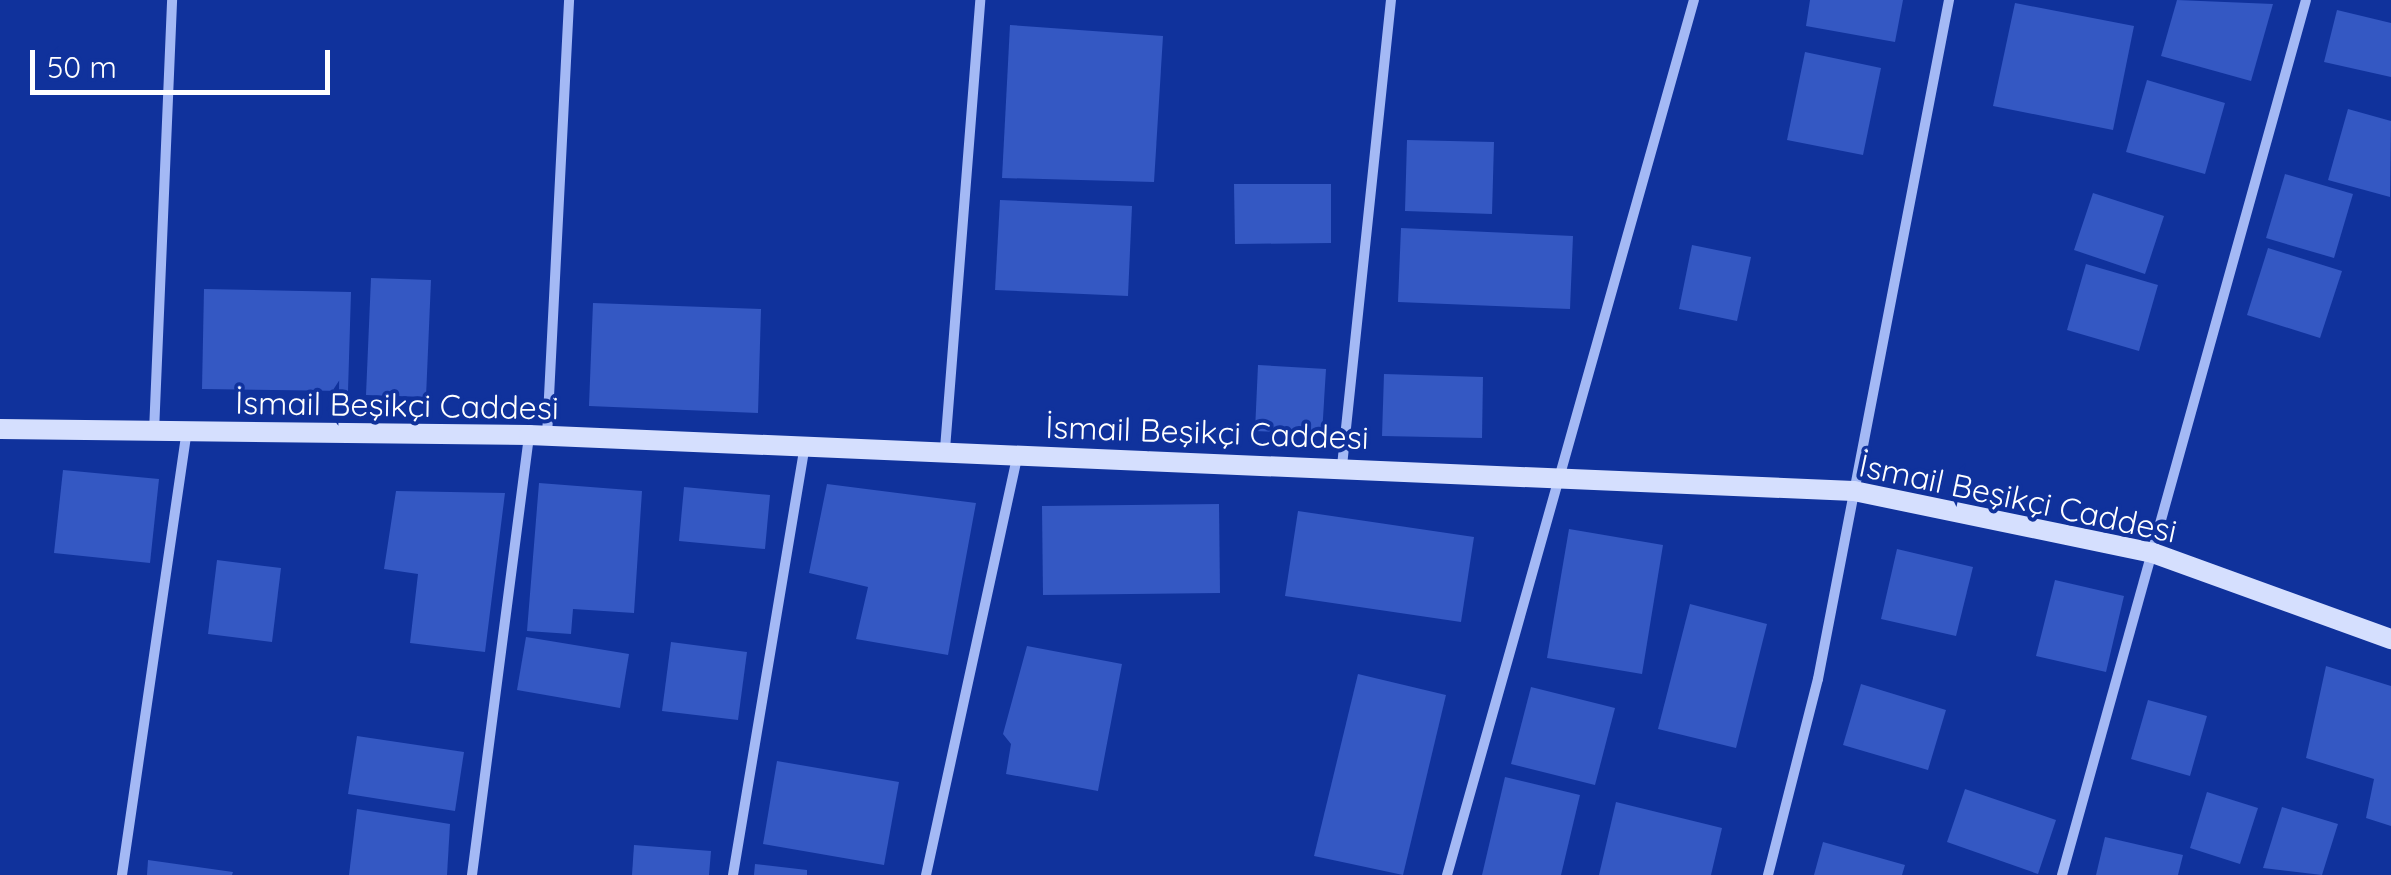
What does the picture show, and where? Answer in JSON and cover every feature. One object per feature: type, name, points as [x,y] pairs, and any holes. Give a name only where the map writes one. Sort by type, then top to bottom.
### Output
[{"type":"street","points":[[154,433],[172,0]]},
{"type":"street","points":[[472,875],[538,436],[569,0]]},
{"type":"street","points":[[945,449],[980,0]]},
{"type":"street","points":[[1342,466],[1392,0]]},
{"type":"street","points":[[1447,875],[1694,0]]},
{"type":"street","points":[[1768,875],[1854,490],[1949,0]]},
{"type":"street","points":[[2062,875],[2306,0]]},
{"type":"street","name":"İsmail Beşikçi Caddesi","points":[[0,429],[538,436],[945,449],[1018,455],[1562,473],[1854,490],[2153,552],[2391,639]]},
{"type":"street","points":[[122,875],[188,432]]},
{"type":"street","points":[[733,875],[805,445]]},
{"type":"street","points":[[926,875],[1018,455]]},
{"type":"building","points":[[1810,0],[1903,0],[1895,42],[1806,26]]},
{"type":"building","points":[[2177,0],[2273,4],[2251,81],[2161,56]]},
{"type":"building","points":[[2015,3],[2134,26],[2113,130],[1993,106]]},
{"type":"building","points":[[2337,10],[2391,23],[2391,77],[2324,62]]},
{"type":"building","points":[[1010,25],[1163,36],[1154,182],[1002,178]]},
{"type":"building","points":[[1805,52],[1881,68],[1863,155],[1787,140]]},
{"type":"building","points":[[2147,80],[2225,103],[2205,174],[2126,152]]},
{"type":"building","points":[[2348,109],[2391,121],[2390,197],[2328,180]]},
{"type":"building","points":[[1407,140],[1494,142],[1492,214],[1405,211]]},
{"type":"building","points":[[2285,174],[2353,194],[2334,258],[2266,238]]},
{"type":"building","points":[[1234,184],[1331,184],[1331,243],[1235,244]]},
{"type":"building","points":[[2093,193],[2164,216],[2145,274],[2074,250]]},
{"type":"building","points":[[1000,200],[1132,206],[1128,296],[995,290]]},
{"type":"building","points":[[1401,228],[1573,236],[1570,309],[1398,302]]},
{"type":"building","points":[[1692,245],[1751,257],[1737,321],[1679,309]]},
{"type":"building","points":[[2268,248],[2342,271],[2320,338],[2247,315]]},
{"type":"building","points":[[2086,264],[2158,285],[2139,351],[2067,330]]},
{"type":"building","points":[[371,278],[431,280],[426,397],[366,395]]},
{"type":"building","points":[[204,289],[351,292],[348,391],[202,389]]},
{"type":"building","points":[[593,303],[761,309],[758,413],[589,406]]},
{"type":"building","points":[[1258,365],[1326,369],[1322,434],[1255,431]]},
{"type":"building","points":[[1384,374],[1483,377],[1482,438],[1382,436]]},
{"type":"building","points":[[63,470],[159,479],[150,563],[54,553]]},
{"type":"building","points":[[539,483],[642,491],[634,613],[573,609],[571,634],[527,631]]},
{"type":"building","points":[[827,484],[976,503],[948,655],[856,639],[868,587],[809,573]]},
{"type":"building","points":[[684,487],[770,495],[765,549],[679,541]]},
{"type":"building","points":[[396,491],[505,493],[485,652],[410,643],[418,574],[384,569]]},
{"type":"building","points":[[1219,504],[1220,593],[1043,595],[1042,506]]},
{"type":"building","points":[[1298,511],[1474,537],[1461,622],[1285,596]]},
{"type":"building","points":[[1569,529],[1663,545],[1642,674],[1547,658]]},
{"type":"building","points":[[1897,549],[1973,567],[1956,636],[1881,619]]},
{"type":"building","points":[[217,560],[281,568],[272,642],[208,634]]},
{"type":"building","points":[[2055,580],[2124,596],[2106,672],[2036,656]]},
{"type":"building","points":[[1690,604],[1767,624],[1736,748],[1658,729]]},
{"type":"building","points":[[526,637],[629,654],[620,708],[517,690]]},
{"type":"building","points":[[671,642],[747,652],[738,720],[662,711]]},
{"type":"building","points":[[1027,646],[1122,664],[1098,791],[1006,774],[1011,744],[1003,734]]},
{"type":"building","points":[[2326,666],[2391,686],[2391,826],[2366,818],[2374,779],[2306,758]]},
{"type":"building","points":[[1358,674],[1446,695],[1403,875],[1314,856]]},
{"type":"building","points":[[1861,684],[1946,710],[1928,770],[1843,745]]},
{"type":"building","points":[[1531,687],[1615,708],[1595,785],[1511,764]]},
{"type":"building","points":[[2148,700],[2207,716],[2190,776],[2131,759]]},
{"type":"building","points":[[357,736],[464,752],[455,811],[348,794]]},
{"type":"building","points":[[777,761],[899,782],[884,865],[763,844]]},
{"type":"building","points":[[1505,777],[1580,795],[1561,875],[1482,875]]},
{"type":"building","points":[[1965,789],[2056,820],[2038,874],[1947,842]]},
{"type":"building","points":[[2207,792],[2258,808],[2240,864],[2190,848]]},
{"type":"building","points":[[1616,802],[1722,828],[1711,875],[1599,875]]},
{"type":"building","points":[[2282,807],[2338,824],[2322,875],[2263,868]]},
{"type":"building","points":[[357,809],[450,824],[447,875],[349,875]]},
{"type":"building","points":[[2105,837],[2183,855],[2178,875],[2096,875]]},
{"type":"building","points":[[1823,842],[1905,865],[1902,875],[1814,875]]},
{"type":"building","points":[[634,845],[711,851],[709,875],[632,875]]},
{"type":"building","points":[[148,860],[233,872],[147,875]]},
{"type":"building","points":[[755,864],[807,870],[807,875],[754,875]]}]
